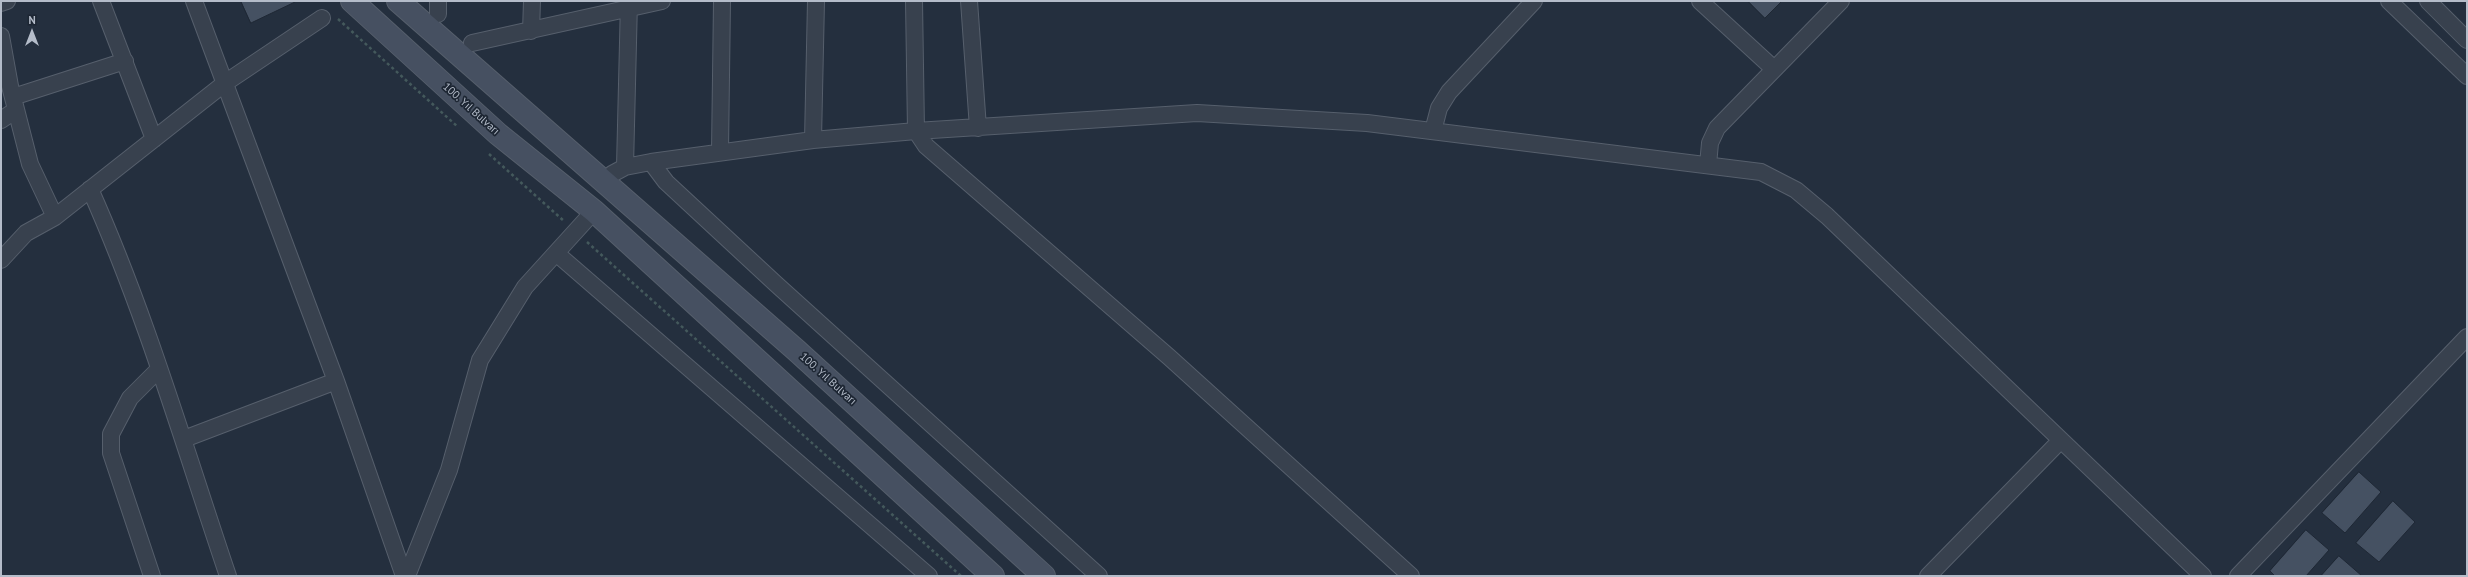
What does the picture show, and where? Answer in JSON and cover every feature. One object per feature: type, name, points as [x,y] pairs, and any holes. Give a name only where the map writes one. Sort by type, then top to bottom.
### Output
[{"type":"main road","name":"100. Yıl Bulvarı","points":[[352,1],[498,134],[594,211],[993,576]]},
{"type":"main road","name":"100. Yıl Bulvarı","points":[[398,1],[607,186],[796,350],[1044,576]]},
{"type":"main road","points":[[594,211],[607,186]]},
{"type":"street","points":[[1,3],[7,1]]},
{"type":"street","points":[[101,1],[154,139]]},
{"type":"street","points":[[194,1],[226,83],[336,381],[405,576]]},
{"type":"street","points":[[531,31],[532,1]]},
{"type":"street","points":[[472,44],[531,31],[629,5],[662,1]]},
{"type":"street","points":[[720,151],[722,1]]},
{"type":"street","points":[[814,140],[816,1]]},
{"type":"street","points":[[914,1],[916,131],[926,146],[1169,357],[1411,576]]},
{"type":"street","points":[[969,1],[978,128]]},
{"type":"street","points":[[1433,131],[1439,108],[1449,92],[1534,1]]},
{"type":"street","points":[[1700,1],[1774,69]]},
{"type":"street","points":[[1708,165],[1710,143],[1717,128],[1841,1]]},
{"type":"street","points":[[2389,1],[2467,76]]},
{"type":"street","points":[[2428,1],[2467,40]]},
{"type":"street","points":[[625,167],[629,5]]},
{"type":"street","points":[[1,260],[26,233],[54,217],[226,83],[329,17]]},
{"type":"street","points":[[1,36],[14,104],[30,164],[54,217]]},
{"type":"street","points":[[1,120],[14,104],[125,61]]},
{"type":"street","points":[[607,186],[612,174],[625,167],[720,151],[814,140],[916,131],[1197,113],[1367,123],[1761,172],[1779,180],[1812,202],[2203,576]]},
{"type":"street","points":[[651,162],[666,182],[776,284],[1100,576]]},
{"type":"street","points":[[90,189],[114,243],[184,439],[228,576]]},
{"type":"street","points":[[405,576],[448,470],[480,360],[525,287],[594,211]]},
{"type":"street","points":[[556,253],[930,576]]},
{"type":"street","points":[[2238,576],[2467,337]]},
{"type":"street","points":[[152,576],[111,453],[111,434],[130,398],[159,369]]},
{"type":"street","points":[[184,439],[336,381]]},
{"type":"street","points":[[1928,576],[2061,440]]},
{"type":"path","points":[[329,17],[461,129]]},
{"type":"path","points":[[484,150],[562,219]]},
{"type":"path","points":[[587,243],[961,576]]},
{"type":"building","points":[[241,1],[294,1],[295,2],[251,23]]},
{"type":"building","points":[[1748,1],[1782,1],[1765,18]]},
{"type":"building","points":[[2359,472],[2381,492],[2345,533],[2322,513]]},
{"type":"building","points":[[2393,501],[2415,522],[2379,562],[2356,543]]},
{"type":"building","points":[[2306,530],[2329,550],[2306,576],[2275,576],[2270,571]]},
{"type":"building","points":[[2339,556],[2362,576],[2321,576]]}]
